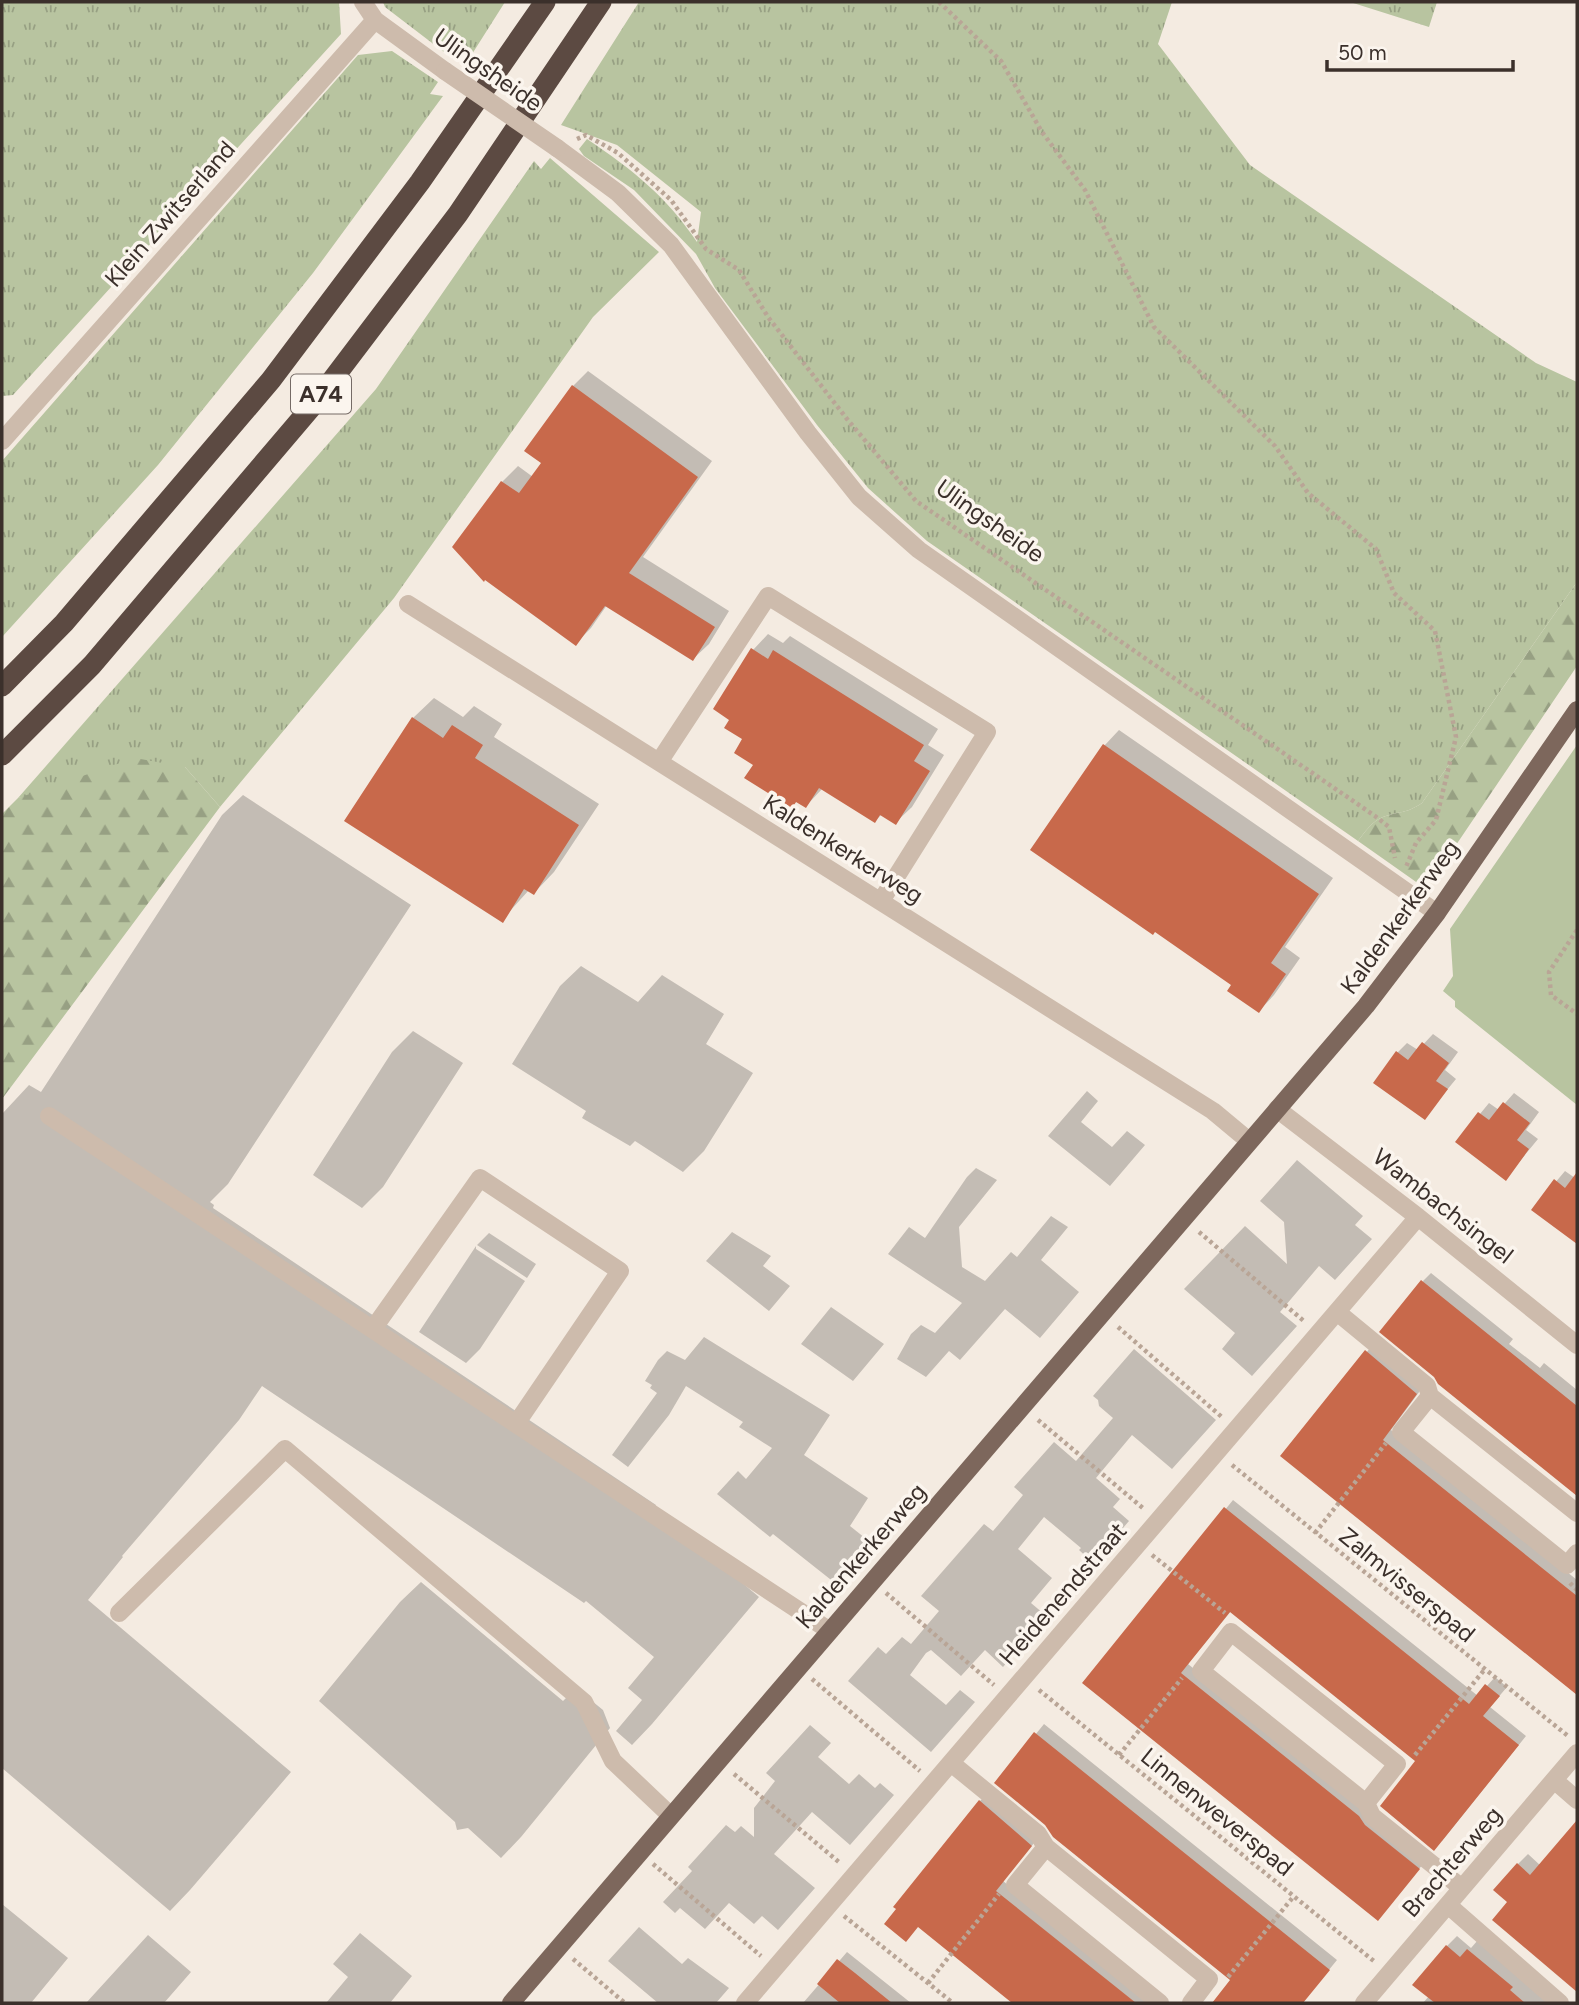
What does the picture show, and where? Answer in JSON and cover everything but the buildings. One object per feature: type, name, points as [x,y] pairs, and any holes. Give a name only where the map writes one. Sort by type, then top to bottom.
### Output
[{"type":"highway","name":"A74","points":[[2,686],[64,623],[271,380],[420,182],[544,2]]},
{"type":"highway","name":"A74","points":[[2,755],[92,665],[314,404],[458,214],[601,2]]},
{"type":"main road","name":"Kaldenkerkerweg","points":[[511,2003],[1366,1006],[1437,912],[1577,710]]},
{"type":"street","name":"Ulingsheide","points":[[363,2],[374,20],[618,193],[671,245],[808,433],[851,486],[919,550],[1437,912]]},
{"type":"street","name":"Klein Zwitserland","points":[[2,441],[374,20]]},
{"type":"street","points":[[659,762],[768,596],[987,732],[881,901]]},
{"type":"street","name":"Kaldenkerkerweg","points":[[408,604],[1213,1111],[1249,1141]]},
{"type":"street","name":"Wambachsingel","points":[[1278,1109],[1419,1217],[1577,1345]]},
{"type":"street","points":[[49,1115],[830,1631]]},
{"type":"street","points":[[373,1329],[480,1178],[620,1271],[516,1424]]},
{"type":"street","name":"Heidenendstraat","points":[[745,2003],[1419,1217]]},
{"type":"street","points":[[1337,1312],[1427,1386],[1430,1396],[1577,1513]]},
{"type":"street","points":[[1430,1396],[1401,1432],[1567,1565],[1577,1552]]},
{"type":"street","points":[[119,1613],[285,1449],[584,1702],[613,1761],[670,1815]]},
{"type":"street","points":[[1366,1803],[1397,1764],[1231,1632],[1201,1671],[1366,1803],[1372,1815],[1462,1888]]},
{"type":"street","name":"Brachterweg","points":[[1364,2003],[1577,1753]]},
{"type":"street","points":[[951,1763],[1038,1834],[1046,1847],[1209,1979],[1191,2003]]},
{"type":"street","points":[[1554,1780],[1577,1800]]},
{"type":"street","points":[[1046,1847],[1014,1885],[1160,2003]]},
{"type":"street","points":[[1448,1905],[1560,2003]]},
{"type":"path","points":[[939,2],[1001,61],[1042,132],[1086,190],[1154,327],[1275,446],[1308,493],[1376,549],[1394,593],[1435,631],[1456,737],[1436,820],[1416,843],[1399,884]]},
{"type":"path","name":"Ulingsheide","points":[[557,148],[586,135],[618,153],[671,200],[706,248],[739,270],[784,337],[847,419],[916,501],[1389,827],[1399,884]]},
{"type":"path","points":[[1577,930],[1549,972],[1551,995],[1577,1014]]},
{"type":"path","points":[[1183,1218],[1318,1334]]},
{"type":"path","points":[[1102,1312],[1236,1429]]},
{"type":"path","points":[[1022,1406],[1159,1521]]},
{"type":"path","points":[[1315,1533],[1388,1440],[1401,1432]]},
{"type":"path","name":"Zalmvisserspad","points":[[1216,1453],[1577,1743]]},
{"type":"path","points":[[1138,1545],[1229,1616],[1231,1632]]},
{"type":"path","points":[[872,1581],[1008,1696]]},
{"type":"path","points":[[798,1667],[934,1783]]},
{"type":"path","points":[[1397,1764],[1409,1763],[1485,1669]]},
{"type":"path","points":[[1119,1755],[1186,1672],[1201,1671]]},
{"type":"path","name":"Linnenweverspad","points":[[1024,1678],[1389,1973]]},
{"type":"path","points":[[718,1760],[855,1875]]},
{"type":"path","points":[[639,1852],[775,1968]]},
{"type":"path","points":[[928,1983],[1001,1891],[1014,1885]]},
{"type":"path","points":[[1209,1979],[1221,1986],[1293,1896]]},
{"type":"path","points":[[830,1905],[953,2003]]},
{"type":"path","points":[[559,1947],[625,2003]]},
{"type":"green space","points":[[2,2],[339,2],[341,34],[13,395],[2,396]]},
{"type":"green space","points":[[383,2],[505,2],[467,62],[459,51],[453,59],[385,7]]},
{"type":"green space","points":[[639,2],[1172,2],[1158,44],[1250,165],[1536,363],[1577,382],[1577,582],[1422,803],[1407,811],[1379,819],[1358,841],[927,541],[868,488],[817,425],[715,288],[696,254],[634,190],[584,156],[579,149],[587,139],[634,173],[661,197],[697,242],[701,212],[617,145],[561,125]]},
{"type":"green space","points":[[1350,2],[1437,2],[1429,27]]},
{"type":"green space","points":[[392,51],[438,82],[430,94],[443,96],[313,273],[158,465],[2,637],[2,461],[358,55]]},
{"type":"green space","points":[[550,158],[659,252],[593,317],[394,598],[220,807],[185,767],[18,798],[376,389],[534,161],[541,169]]},
{"type":"green space","points":[[1577,582],[1577,666],[1431,882],[1419,884],[1358,841],[1379,819],[1407,811],[1422,803]]},
{"type":"green space","points":[[1577,745],[1577,1105],[1455,1007],[1455,1001],[1443,991],[1453,976],[1450,929]]},
{"type":"green space","points":[[135,758],[185,767],[220,807],[2,1099],[2,814],[18,798]]}]
